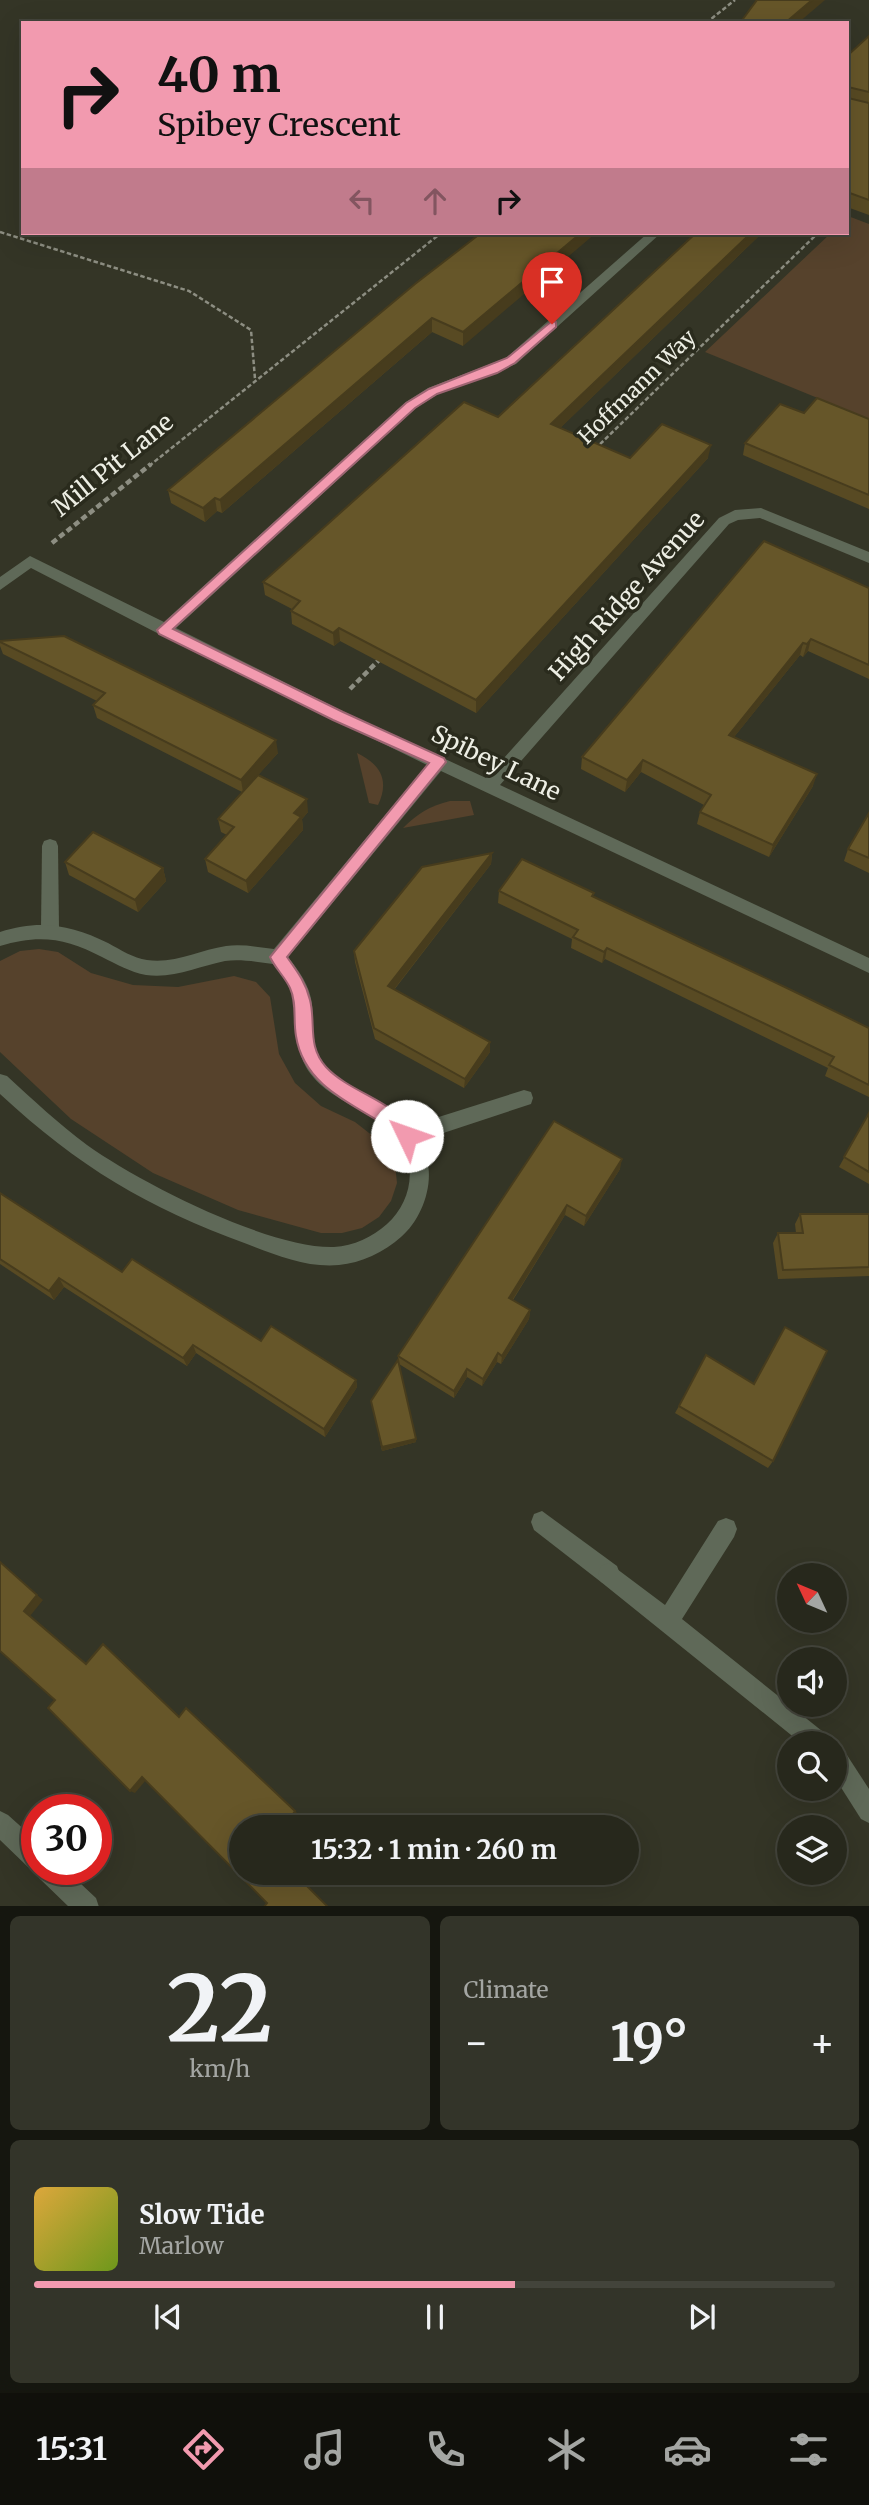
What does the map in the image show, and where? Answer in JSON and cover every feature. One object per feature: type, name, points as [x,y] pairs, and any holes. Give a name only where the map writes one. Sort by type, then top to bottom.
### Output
[{"type":"street","points":[[164,630],[411,405],[433,391],[493,370],[511,360],[654,235]]},
{"type":"street","name":"High Ridge Avenue","points":[[489,786],[724,521],[735,515],[761,513],[869,558]]},
{"type":"street","points":[[0,585],[30,561]]},
{"type":"street","name":"Spibey Lane","points":[[30,561],[328,711],[869,966]]},
{"type":"street","points":[[278,957],[439,762]]},
{"type":"street","points":[[50,846],[50,928]]},
{"type":"street","points":[[0,939],[24,930],[50,928],[74,934],[125,961],[150,968],[177,967],[225,954],[278,957]]},
{"type":"street","points":[[0,1082],[53,1130],[110,1171],[196,1216],[272,1244],[318,1255],[346,1255],[373,1246],[396,1230],[411,1209],[419,1184],[417,1159],[407,1136],[390,1118],[342,1090],[319,1071],[306,1048],[302,1023],[303,1003],[297,985],[278,957]]},
{"type":"street","points":[[407,1136],[524,1098]]},
{"type":"street","points":[[542,1522],[804,1731]]},
{"type":"street","points":[[668,1621],[726,1529]]},
{"type":"street","points":[[847,1776],[869,1811]]},
{"type":"street","points":[[0,1823],[21,1843]]},
{"type":"street","points":[[65,1885],[87,1906]]},
{"type":"path","points":[[709,21],[735,0]]},
{"type":"path","points":[[0,232],[189,291],[251,330],[255,380]]},
{"type":"path","name":"Mill Pit Lane","points":[[30,561],[438,235]]},
{"type":"path","name":"Hoffmann Way","points":[[589,455],[816,235]]},
{"type":"path","points":[[328,711],[383,657]]},
{"type":"shaded area","points":[[849,216],[869,224],[869,419],[705,352],[829,235],[849,235]]},
{"type":"shaded area","points":[[357,753],[372,762],[381,774],[383,788],[378,805],[369,803]]},
{"type":"shaded area","points":[[450,801],[470,801],[474,815],[403,828],[425,811]]},
{"type":"shaded area","points":[[39,949],[58,952],[91,973],[133,985],[178,987],[234,976],[256,982],[270,997],[279,1054],[295,1083],[321,1106],[355,1122],[387,1147],[395,1164],[397,1183],[391,1201],[379,1217],[362,1228],[342,1233],[321,1233],[238,1210],[153,1173],[71,1119],[0,1052],[0,961],[20,951]]},
{"type":"building","points":[[757,0],[812,0],[787,21],[741,21]]},
{"type":"building","points":[[869,36],[869,92],[849,87],[849,54]]},
{"type":"building","points":[[849,98],[869,103],[869,200],[849,193]]},
{"type":"building","points":[[478,235],[579,235],[463,332],[432,318],[220,500],[215,498],[203,508],[168,490],[415,284]]},
{"type":"building","points":[[694,235],[749,235],[551,424],[630,458],[662,424],[711,445],[476,700],[339,628],[333,633],[291,611],[300,601],[263,582],[464,402],[498,417]]},
{"type":"building","points":[[817,398],[869,419],[869,495],[745,443],[780,404],[804,413]]},
{"type":"building","points":[[764,541],[869,588],[869,665],[811,639],[807,644],[803,643],[729,735],[817,774],[773,845],[700,812],[711,795],[643,760],[627,780],[582,757]]},
{"type":"building","points":[[64,636],[276,740],[241,780],[93,705],[105,693],[0,642]]},
{"type":"building","points":[[258,775],[307,799],[294,813],[301,817],[246,881],[205,859],[234,827],[218,819]]},
{"type":"building","points":[[869,813],[869,858],[848,849]]},
{"type":"building","points":[[93,832],[163,868],[135,900],[65,862]]},
{"type":"building","points":[[492,853],[388,986],[490,1042],[465,1079],[374,1028],[354,951],[422,867]]},
{"type":"building","points":[[522,859],[594,893],[592,896],[869,1028],[869,1085],[829,1065],[834,1057],[607,948],[604,952],[573,937],[578,930],[499,891]]},
{"type":"building","points":[[869,1113],[869,1172],[844,1157]]},
{"type":"building","points":[[554,1121],[622,1159],[586,1216],[567,1205],[509,1298],[530,1310],[502,1356],[498,1353],[483,1379],[467,1369],[454,1391],[398,1356]]},
{"type":"building","points":[[0,1193],[122,1272],[132,1259],[261,1341],[271,1326],[356,1380],[324,1429],[193,1345],[183,1358],[59,1278],[49,1291],[0,1259]]},
{"type":"building","points":[[800,1214],[869,1214],[869,1267],[783,1270],[778,1233],[803,1233]]},
{"type":"building","points":[[785,1327],[827,1351],[773,1461],[679,1406],[706,1355],[754,1384]]},
{"type":"building","points":[[398,1360],[416,1439],[382,1447],[371,1401]]},
{"type":"building","points":[[0,1562],[37,1595],[24,1611],[86,1664],[103,1644],[179,1717],[186,1708],[295,1811],[292,1815],[229,1815],[229,1865],[142,1777],[130,1791],[48,1708],[55,1700],[0,1651]]},
{"type":"building","points":[[249,1885],[306,1885],[327,1906],[265,1906],[267,1903]]},
{"type":"route","points":[[407,1136],[390,1118],[342,1090],[319,1071],[306,1048],[302,1023],[303,1003],[297,985],[278,957],[439,762],[338,716],[164,630],[411,405],[433,391],[493,370],[511,360],[552,324]]}]
